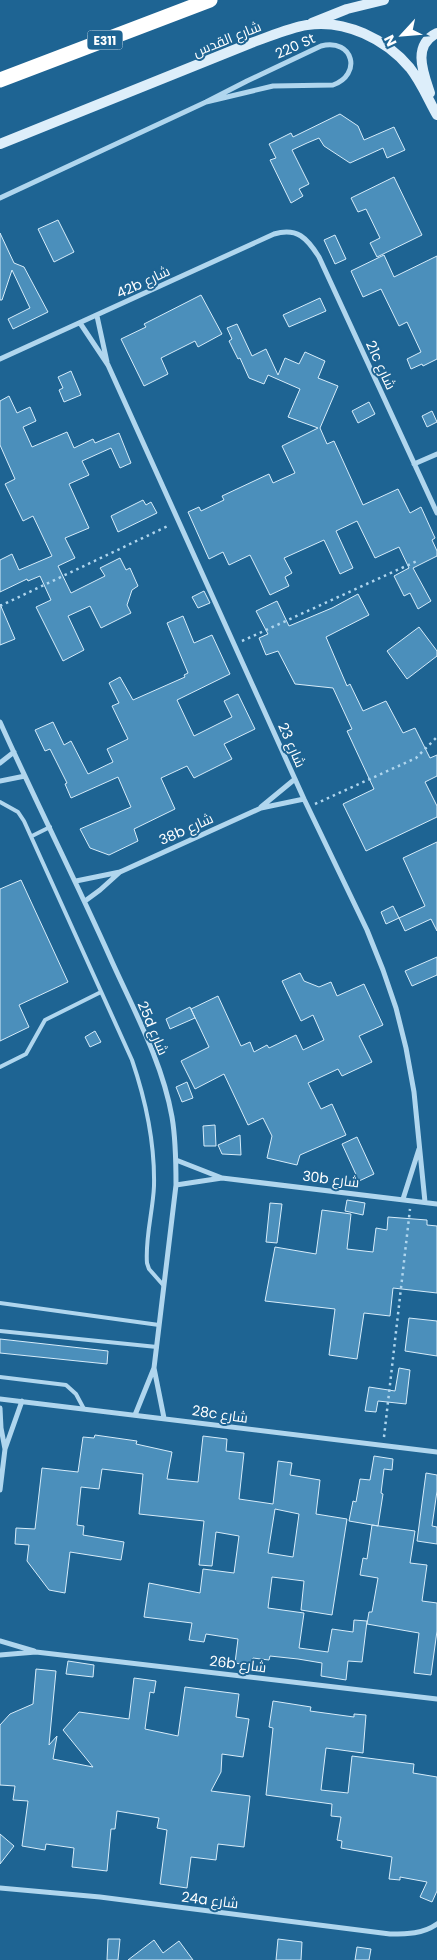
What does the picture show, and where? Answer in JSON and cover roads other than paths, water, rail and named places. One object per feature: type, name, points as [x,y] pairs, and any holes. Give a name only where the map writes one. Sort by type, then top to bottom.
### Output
[{"type":"highway","name":"E311","points":[[0,80],[210,0]]},
{"type":"main road","points":[[307,25],[347,9],[384,0]]},
{"type":"main road","name":"شارع القدس","points":[[0,144],[251,43],[280,32],[307,25],[349,28],[383,44],[410,69],[437,113]]},
{"type":"main road","points":[[437,33],[428,38],[420,53],[426,82],[437,113]]},
{"type":"street","name":"220 St","points":[[0,198],[321,46],[331,44],[340,46],[346,51],[350,61],[350,70],[347,76],[340,83],[333,85],[273,86],[206,102]]},
{"type":"street","name":"42b شارع","points":[[0,359],[274,234],[288,231],[296,233]]},
{"type":"street","name":"21c شارع","points":[[296,233],[312,245],[319,257],[437,514]]},
{"type":"street","name":"شارع 23","points":[[97,316],[108,365]]},
{"type":"street","name":"شارع 23","points":[[80,323],[108,365],[304,799],[367,930],[386,977],[406,1048],[414,1092],[425,1202]]},
{"type":"street","points":[[414,464],[437,454]]},
{"type":"street","name":"25d شارع","points":[[0,722],[85,901],[159,1070],[172,1116],[176,1185],[157,1347],[154,1368],[136,1415]]},
{"type":"street","points":[[0,763],[14,752]]},
{"type":"street","points":[[0,781],[25,776]]},
{"type":"street","name":"38b شارع","points":[[261,808],[295,779]]},
{"type":"street","name":"38b شارع","points":[[76,882],[120,872],[261,808],[304,799]]},
{"type":"street","name":"38b شارع","points":[[85,901],[120,872]]},
{"type":"street","name":"شارع 23","points":[[403,1199],[419,1146]]},
{"type":"street","name":"30b شارع","points":[[176,1160],[222,1178],[437,1204]]},
{"type":"street","name":"30b شارع","points":[[176,1185],[222,1178]]},
{"type":"street","name":"25d شارع","points":[[154,1368],[164,1418]]},
{"type":"street","name":"28c شارع","points":[[0,1398],[437,1452]]},
{"type":"street","points":[[0,1490],[5,1449],[22,1401]]},
{"type":"street","points":[[0,1408],[5,1449]]},
{"type":"street","name":"26b شارع","points":[[0,1641],[36,1652],[437,1699]]},
{"type":"street","name":"26b شارع","points":[[0,1655],[36,1652]]},
{"type":"street","name":"24a شارع","points":[[0,1888],[100,1897],[376,1932],[417,1933],[437,1924]]},
{"type":"lane","points":[[0,802],[18,812],[32,836],[132,1060],[150,1122],[154,1154],[154,1187],[146,1257],[149,1269],[164,1286]]},
{"type":"lane","points":[[32,836],[50,826]]},
{"type":"lane","points":[[0,1067],[26,1054],[45,1020],[101,992]]},
{"type":"lane","points":[[0,1304],[159,1325]]},
{"type":"lane","points":[[0,1331],[157,1347]]},
{"type":"lane","points":[[0,1377],[66,1385],[76,1394],[84,1408]]}]
